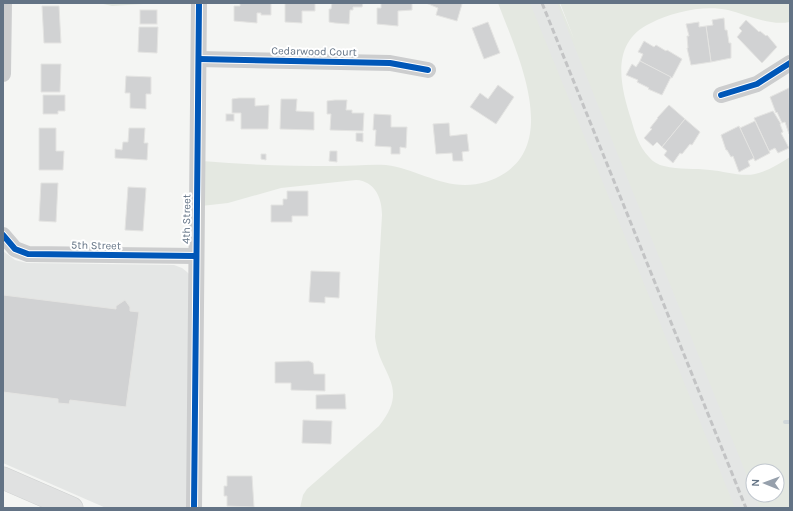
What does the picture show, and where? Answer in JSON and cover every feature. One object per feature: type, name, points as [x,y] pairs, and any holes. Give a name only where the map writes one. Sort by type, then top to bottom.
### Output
[{"type":"main road","points":[[3,478],[72,508]]},
{"type":"street","points":[[3,74],[4,3]]},
{"type":"street","name":"4th Street","points":[[194,508],[199,3]]},
{"type":"street","name":"Cedarwood Court","points":[[199,59],[390,63],[428,70]]},
{"type":"street","points":[[721,95],[757,84],[790,64]]},
{"type":"street","name":"5th Street","points":[[3,235],[15,249],[28,254],[196,256]]},
{"type":"shaded area","points":[[99,3],[159,3],[112,6]]},
{"type":"shaded area","points":[[498,3],[530,3],[735,508],[300,508],[303,495],[307,489],[379,426],[388,412],[392,401],[393,390],[378,350],[375,337],[382,215],[381,202],[373,187],[363,181],[356,180],[281,188],[228,203],[201,206],[202,161],[285,165],[386,165],[406,169],[445,182],[465,185],[486,182],[500,176],[521,158],[529,138],[531,116],[528,92],[522,68]]},
{"type":"shaded area","points":[[525,3],[559,3],[745,464],[745,503],[761,503],[763,508],[730,508]]},
{"type":"shaded area","points":[[557,3],[559,3],[574,39],[560,3],[790,3],[790,22],[782,23],[774,23],[728,10],[709,8],[688,10],[660,19],[638,31],[629,41],[624,53],[622,65],[624,92],[636,135],[646,153],[656,163],[662,166],[675,168],[704,169],[750,175],[760,173],[778,165],[790,157],[790,508],[760,508],[758,503],[785,503],[785,463],[745,463],[745,471]]},
{"type":"shaded area","points":[[3,251],[15,260],[27,263],[174,265],[182,268],[189,274],[188,508],[106,508],[3,463]]},
{"type":"building","points":[[240,3],[271,3],[271,15],[261,15],[261,13],[257,13],[257,23],[234,21],[234,6],[240,6]]},
{"type":"building","points":[[285,3],[315,3],[315,11],[302,11],[302,23],[285,22]]},
{"type":"building","points":[[332,3],[363,3],[362,7],[353,7],[353,10],[350,10],[349,24],[329,22],[329,9],[331,9]]},
{"type":"building","points":[[381,3],[412,3],[412,10],[398,11],[398,26],[377,24],[377,8],[381,8]]},
{"type":"building","points":[[426,3],[462,4],[457,21],[436,15],[438,8]]},
{"type":"building","points":[[42,6],[59,6],[61,43],[44,43]]},
{"type":"building","points":[[140,10],[157,10],[157,24],[140,24]]},
{"type":"building","points":[[724,18],[725,30],[727,30],[729,43],[731,43],[731,58],[711,62],[706,26],[713,25],[712,20]]},
{"type":"building","points":[[746,20],[759,32],[760,31],[766,36],[767,35],[777,47],[762,63],[737,37],[742,31],[739,28]]},
{"type":"building","points":[[488,22],[500,53],[484,59],[472,28]]},
{"type":"building","points":[[699,22],[699,27],[706,26],[711,62],[691,65],[687,48],[687,36],[689,36],[686,24]]},
{"type":"building","points":[[139,27],[158,27],[157,53],[138,52]]},
{"type":"building","points":[[644,41],[654,47],[656,45],[666,51],[667,50],[682,59],[672,78],[640,61],[643,54],[638,52]]},
{"type":"building","points":[[640,61],[671,77],[662,95],[648,89],[649,88],[637,82],[638,80],[626,75],[632,64],[636,67]]},
{"type":"building","points":[[41,64],[61,64],[60,92],[41,92]]},
{"type":"building","points":[[126,76],[151,77],[151,94],[146,94],[146,109],[130,108],[130,93],[125,93]]},
{"type":"building","points":[[498,85],[514,97],[496,124],[470,107],[480,93],[488,99]]},
{"type":"building","points":[[789,88],[789,134],[785,122],[782,123],[777,112],[776,113],[770,97]]},
{"type":"building","points":[[43,95],[65,95],[65,111],[58,111],[58,114],[43,114]]},
{"type":"building","points":[[255,98],[255,106],[269,105],[268,129],[241,129],[241,113],[232,113],[232,99]]},
{"type":"building","points":[[281,99],[297,99],[296,111],[314,112],[314,130],[280,129]]},
{"type":"building","points":[[347,100],[346,110],[352,110],[352,113],[364,113],[363,131],[330,130],[331,114],[327,114],[327,101]]},
{"type":"building","points":[[669,105],[685,119],[662,147],[657,142],[653,146],[644,138],[652,129],[650,128],[657,118]]},
{"type":"building","points":[[773,111],[781,124],[783,132],[781,133],[789,148],[778,153],[775,148],[769,151],[754,118]]},
{"type":"building","points":[[226,114],[234,114],[234,121],[226,121]]},
{"type":"building","points":[[374,114],[391,115],[391,127],[407,127],[406,148],[400,147],[400,154],[391,154],[391,147],[375,146],[376,130],[373,130]]},
{"type":"building","points":[[685,119],[700,132],[692,145],[690,144],[682,154],[680,153],[673,163],[664,155],[667,151],[662,147]]},
{"type":"building","points":[[755,121],[770,153],[755,161],[740,128]]},
{"type":"building","points":[[449,123],[450,136],[467,134],[469,151],[462,152],[463,161],[453,161],[452,153],[436,154],[433,124]]},
{"type":"building","points":[[739,126],[754,158],[748,161],[750,166],[739,172],[733,156],[731,157],[726,150],[721,135]]},
{"type":"building","points":[[39,128],[56,128],[56,151],[64,151],[63,170],[39,170]]},
{"type":"building","points":[[129,128],[145,128],[144,143],[148,143],[147,160],[115,158],[115,149],[122,150],[123,142],[128,142]]},
{"type":"building","points":[[356,133],[363,133],[363,142],[356,141]]},
{"type":"building","points":[[330,151],[337,151],[337,162],[329,161]]},
{"type":"building","points":[[261,154],[266,154],[266,160],[261,159]]},
{"type":"building","points":[[41,183],[58,183],[56,222],[39,221]]},
{"type":"building","points":[[128,187],[146,188],[143,231],[125,230]]},
{"type":"building","points":[[287,191],[308,191],[308,216],[292,216],[292,222],[271,222],[271,205],[283,205],[283,199],[287,199]]},
{"type":"building","points":[[311,271],[340,272],[339,298],[325,297],[325,303],[309,302]]},
{"type":"building","points":[[3,295],[116,309],[116,306],[125,300],[130,307],[130,311],[139,312],[126,407],[70,400],[69,404],[58,403],[58,399],[3,392]]},
{"type":"building","points":[[309,361],[313,363],[314,374],[325,374],[325,391],[291,390],[291,383],[275,383],[275,362]]},
{"type":"building","points":[[345,394],[346,409],[316,409],[316,395]]},
{"type":"building","points":[[303,420],[332,421],[331,444],[302,443]]},
{"type":"building","points":[[227,476],[252,476],[254,507],[227,506],[227,496],[224,496],[224,486],[227,486]]},
{"type":"waterway","points":[[785,422],[790,422]]},
{"type":"railway","points":[[542,3],[746,508]]},
{"type":"cycle path","points":[[194,508],[199,3]]},
{"type":"cycle path","points":[[199,59],[390,63],[428,70]]},
{"type":"cycle path","points":[[721,95],[757,84],[790,63]]},
{"type":"cycle path","points":[[3,235],[15,249],[28,254],[196,256]]}]
